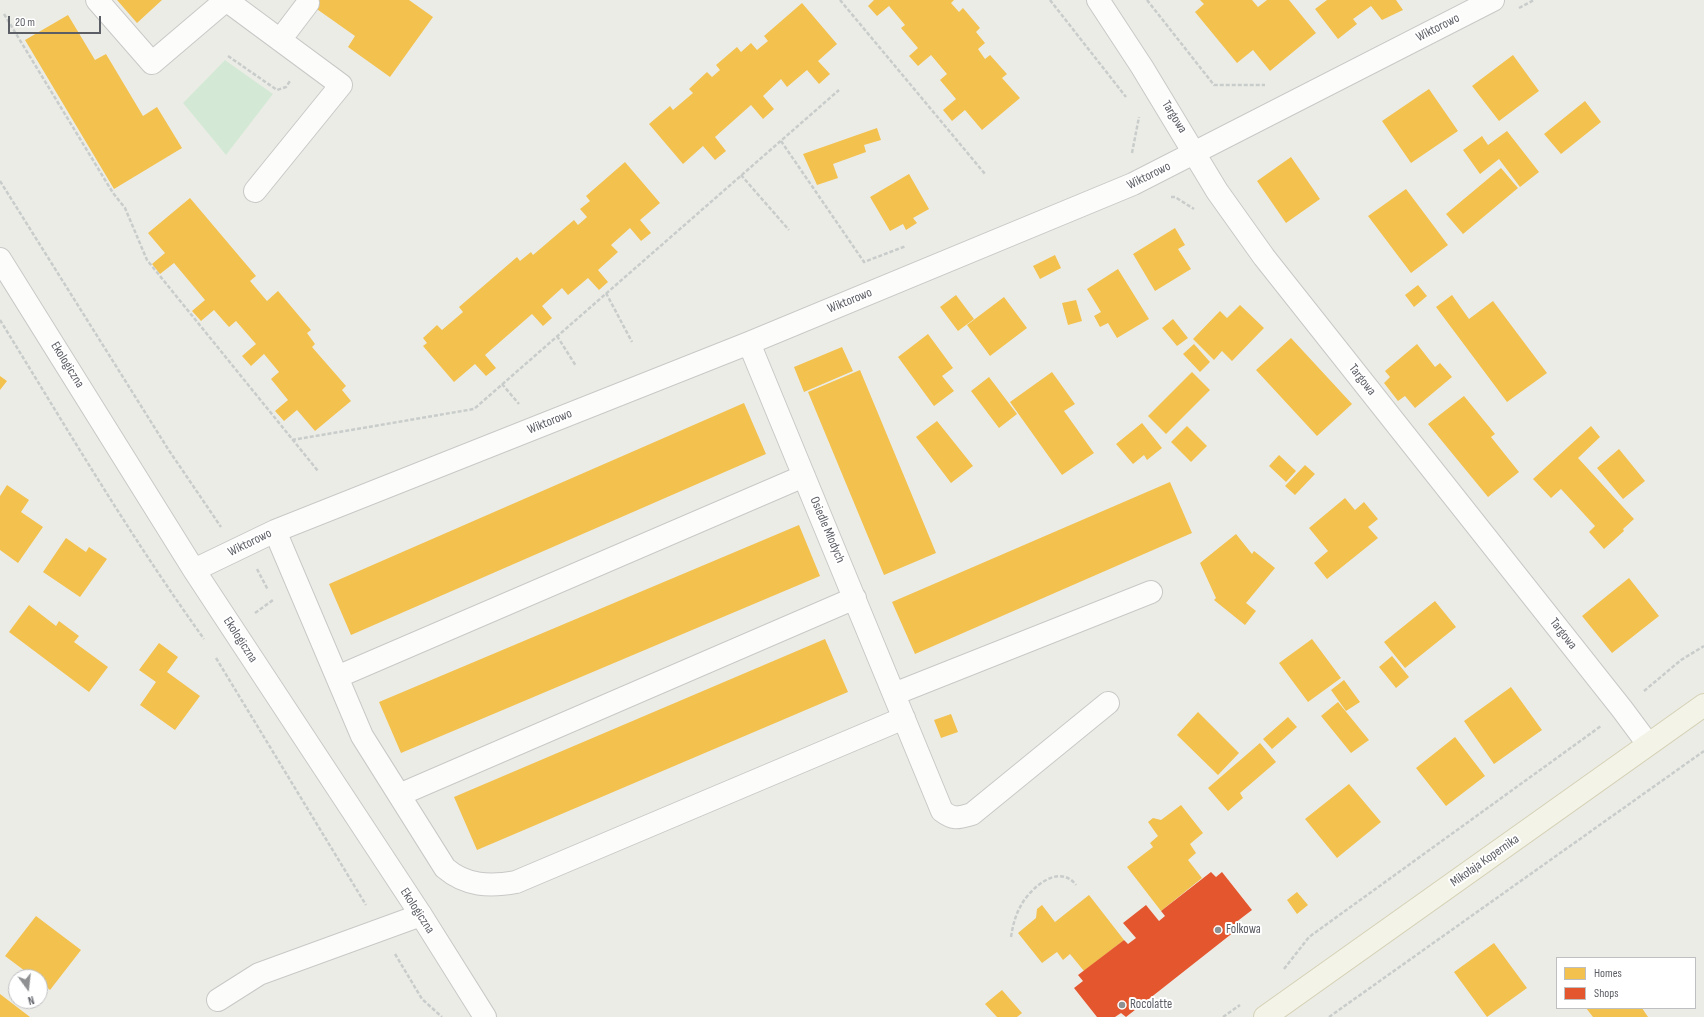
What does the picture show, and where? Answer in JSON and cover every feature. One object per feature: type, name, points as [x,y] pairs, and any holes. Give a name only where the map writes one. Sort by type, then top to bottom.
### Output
[{"type":"main road","name":"Mikołaja Kopernika","points":[[1265,1017],[1704,705]]},
{"type":"street","points":[[96,0],[152,63],[226,0],[341,85],[255,191]]},
{"type":"street","name":"Targowa","points":[[1098,0],[1195,152],[1217,191],[1264,257],[1622,709],[1648,744]]},
{"type":"street","name":"Wiktorowo","points":[[194,570],[275,531],[749,343],[1133,184],[1493,0]]},
{"type":"street","points":[[280,40],[308,3]]},
{"type":"street","name":"Ekologiczna","points":[[0,258],[194,570],[421,915],[485,1017]]},
{"type":"street","name":"Osiedle Młodych","points":[[749,343],[942,811],[950,817],[960,818],[972,814],[1108,703]]},
{"type":"street","points":[[337,677],[804,476]]},
{"type":"street","points":[[275,531],[362,736],[445,868],[456,878],[478,884],[498,886],[516,882],[904,718]]},
{"type":"street","points":[[894,694],[1151,592]]},
{"type":"street","points":[[399,795],[855,598]]},
{"type":"street","points":[[218,1000],[259,974],[421,915]]},
{"type":"path","points":[[840,0],[985,174]]},
{"type":"path","points":[[1050,0],[1130,102]]},
{"type":"path","points":[[1147,0],[1214,86],[1270,85]]},
{"type":"path","points":[[4,14],[112,193],[125,208],[147,260],[318,471]]},
{"type":"path","points":[[228,56],[278,90],[286,87],[305,59]]},
{"type":"path","points":[[292,440],[474,409],[839,90]]},
{"type":"path","points":[[1126,156],[1133,152],[1139,114]]},
{"type":"path","points":[[781,141],[864,262],[908,245]]},
{"type":"path","points":[[741,175],[789,230]]},
{"type":"path","points":[[0,181],[168,449],[223,529],[245,545]]},
{"type":"path","points":[[1169,197],[1175,197],[1197,211]]},
{"type":"path","points":[[606,293],[632,342]]},
{"type":"path","points":[[0,320],[177,602],[205,640]]},
{"type":"path","points":[[557,336],[576,366]]},
{"type":"path","points":[[1279,974],[1309,937],[1622,709],[1680,660],[1704,646]]},
{"type":"path","points":[[214,654],[422,998],[442,1017]]},
{"type":"path","points":[[1329,1017],[1704,751]]},
{"type":"path","points":[[1011,937],[1015,918],[1024,901],[1037,886],[1054,877],[1062,875],[1070,878],[1076,885]]},
{"type":"path","points":[[1223,1017],[1242,1003]]},
{"type":"green space","points":[[225,60],[273,94],[226,155],[183,103]]},
{"type":"building: Homes","points":[[117,0],[162,0],[137,23]]},
{"type":"building: Homes","points":[[304,0],[409,0],[433,17],[390,77],[348,47],[355,36]]},
{"type":"building: Homes","points":[[874,0],[954,0],[951,3],[959,12],[963,8],[980,28],[976,32],[985,43],[978,49],[985,59],[990,55],[1007,74],[1002,78],[1020,98],[982,130],[965,110],[952,121],[943,110],[956,99],[940,80],[947,74],[931,55],[918,66],[909,56],[918,48],[901,28],[905,25],[889,6],[877,16],[868,6]]},
{"type":"building: Homes","points":[[1200,0],[1252,0],[1258,7],[1267,0],[1289,0],[1316,33],[1270,71],[1253,50],[1237,63],[1195,12],[1204,4]]},
{"type":"building: Homes","points":[[1327,0],[1396,0],[1403,10],[1382,20],[1371,6],[1353,19],[1357,24],[1338,39],[1315,9]]},
{"type":"building: Homes","points":[[802,3],[837,44],[818,61],[830,74],[819,84],[807,70],[787,87],[781,79],[763,96],[774,109],[763,119],[751,105],[715,137],[726,151],[715,160],[703,146],[683,164],[649,124],[670,106],[673,110],[693,93],[689,89],[707,72],[712,77],[720,70],[716,65],[737,47],[741,52],[751,43],[757,50],[768,41],[764,36]]},
{"type":"building: Homes","points":[[68,15],[95,60],[106,54],[143,116],[157,107],[182,148],[114,189],[25,40]]},
{"type":"building: Homes","points":[[1513,55],[1539,91],[1499,121],[1472,86]]},
{"type":"building: Homes","points":[[1429,89],[1458,131],[1411,163],[1382,121]]},
{"type":"building: Homes","points":[[1585,101],[1601,122],[1561,154],[1544,134]]},
{"type":"building: Homes","points":[[877,128],[881,140],[864,145],[866,152],[833,164],[838,178],[817,185],[803,154]]},
{"type":"building: Homes","points":[[1507,131],[1539,172],[1520,187],[1499,159],[1480,174],[1463,150],[1482,136],[1488,145]]},
{"type":"building: Homes","points":[[1291,157],[1320,199],[1286,223],[1257,181]]},
{"type":"building: Homes","points":[[625,162],[660,203],[640,220],[651,233],[641,241],[630,228],[611,245],[618,252],[598,270],[608,282],[599,290],[588,278],[568,295],[562,288],[542,306],[552,318],[543,326],[532,314],[485,355],[496,368],[486,376],[475,364],[454,382],[423,346],[427,343],[423,338],[437,325],[442,330],[463,312],[459,307],[517,257],[520,261],[531,252],[533,255],[574,220],[578,225],[587,217],[580,209],[590,201],[586,196]]},
{"type":"building: Homes","points":[[1501,168],[1518,188],[1463,234],[1446,214]]},
{"type":"building: Homes","points":[[909,174],[929,209],[913,218],[917,223],[906,230],[903,224],[890,231],[870,197]]},
{"type":"building: Homes","points":[[1406,189],[1448,245],[1411,273],[1368,216]]},
{"type":"building: Homes","points":[[190,198],[256,276],[250,281],[267,301],[278,291],[311,330],[307,333],[315,344],[312,347],[346,386],[342,390],[351,401],[315,431],[297,410],[284,421],[275,411],[288,400],[271,379],[279,372],[264,354],[251,366],[242,356],[256,344],[236,321],[229,327],[214,310],[201,321],[192,311],[205,300],[174,263],[160,274],[152,264],[165,253],[148,233]]},
{"type":"building: Homes","points":[[1175,228],[1185,245],[1178,249],[1191,269],[1155,291],[1133,254]]},
{"type":"building: Homes","points":[[1055,255],[1061,268],[1040,279],[1033,266]]},
{"type":"building: Homes","points":[[1118,269],[1149,319],[1117,338],[1108,323],[1100,327],[1094,316],[1101,312],[1087,289]]},
{"type":"building: Homes","points":[[1418,285],[1427,296],[1414,307],[1405,295]]},
{"type":"building: Homes","points":[[956,295],[974,319],[958,331],[940,307]]},
{"type":"building: Homes","points":[[1452,295],[1469,319],[1493,301],[1547,373],[1507,402],[1436,307]]},
{"type":"building: Homes","points":[[1004,297],[1027,328],[990,356],[967,325]]},
{"type":"building: Homes","points":[[1076,300],[1082,321],[1068,325],[1062,303]]},
{"type":"building: Homes","points":[[1240,305],[1264,328],[1232,361],[1222,351],[1214,360],[1193,339],[1220,311],[1227,318]]},
{"type":"building: Homes","points":[[1173,319],[1188,338],[1177,346],[1162,328]]},
{"type":"building: Homes","points":[[928,334],[953,368],[942,376],[954,391],[934,406],[898,357]]},
{"type":"building: Homes","points":[[1291,338],[1352,404],[1317,436],[1256,370]]},
{"type":"building: Homes","points":[[1194,344],[1210,362],[1200,372],[1183,354]]},
{"type":"building: Homes","points":[[1417,344],[1435,367],[1440,363],[1452,377],[1415,408],[1405,396],[1398,401],[1384,383],[1390,377],[1385,371]]},
{"type":"building: Homes","points":[[842,347],[853,371],[804,392],[794,367]]},
{"type":"building: Homes","points":[[860,370],[936,553],[884,575],[808,392]]},
{"type":"building: Homes","points":[[1052,372],[1075,404],[1064,411],[1094,453],[1062,475],[1010,402]]},
{"type":"building: Homes","points":[[1192,372],[1210,390],[1166,434],[1148,416]]},
{"type":"building: Homes","points":[[0,376],[7,381],[0,390]]},
{"type":"building: Homes","points":[[989,377],[1017,414],[999,428],[971,391]]},
{"type":"building: Homes","points":[[1464,396],[1495,434],[1491,437],[1519,472],[1488,497],[1428,424]]},
{"type":"building: Homes","points":[[744,403],[766,454],[351,635],[329,584]]},
{"type":"building: Homes","points":[[937,421],[973,466],[951,483],[916,437]]},
{"type":"building: Homes","points":[[1142,423],[1162,448],[1147,460],[1144,455],[1133,464],[1116,444]]},
{"type":"building: Homes","points":[[1187,426],[1207,446],[1191,462],[1171,442]]},
{"type":"building: Homes","points":[[1591,426],[1600,437],[1578,458],[1634,519],[1623,529],[1624,531],[1604,549],[1589,532],[1595,526],[1561,489],[1551,498],[1533,479]]},
{"type":"building: Homes","points":[[1619,449],[1645,481],[1623,499],[1597,468]]},
{"type":"building: Homes","points":[[1279,455],[1296,471],[1286,482],[1269,466]]},
{"type":"building: Homes","points":[[1305,465],[1315,474],[1295,495],[1285,486]]},
{"type":"building: Homes","points":[[1170,482],[1192,533],[915,654],[892,602]]},
{"type":"building: Homes","points":[[7,485],[29,500],[21,512],[43,527],[18,563],[0,550],[0,496]]},
{"type":"building: Homes","points":[[1345,498],[1355,510],[1364,502],[1378,519],[1368,527],[1378,538],[1327,579],[1314,563],[1328,551],[1309,528]]},
{"type":"building: Homes","points":[[799,525],[820,576],[401,753],[379,702]]},
{"type":"building: Homes","points":[[1236,534],[1252,554],[1254,551],[1275,568],[1246,603],[1256,611],[1245,625],[1214,600],[1216,598],[1200,563]]},
{"type":"building: Homes","points":[[66,538],[86,552],[89,547],[107,559],[80,597],[43,572]]},
{"type":"building: Homes","points":[[1629,578],[1659,616],[1612,653],[1582,616]]},
{"type":"building: Homes","points":[[1435,601],[1456,627],[1405,668],[1384,642]]},
{"type":"building: Homes","points":[[29,605],[56,626],[59,621],[79,636],[74,642],[108,667],[89,692],[9,632]]},
{"type":"building: Homes","points":[[825,639],[848,692],[477,850],[454,797]]},
{"type":"building: Homes","points":[[1312,639],[1341,678],[1308,702],[1279,663]]},
{"type":"building: Homes","points":[[159,643],[178,657],[167,672],[200,696],[175,730],[140,705],[156,682],[139,670]]},
{"type":"building: Homes","points":[[1392,656],[1409,677],[1396,688],[1379,667]]},
{"type":"building: Homes","points":[[1344,680],[1360,702],[1346,711],[1331,690]]},
{"type":"building: Homes","points":[[1511,687],[1542,730],[1494,764],[1464,721]]},
{"type":"building: Homes","points":[[1338,702],[1369,740],[1351,753],[1321,716]]},
{"type":"building: Homes","points":[[1198,712],[1239,753],[1218,775],[1177,735]]},
{"type":"building: Homes","points":[[951,714],[958,732],[941,738],[934,720]]},
{"type":"building: Homes","points":[[1288,717],[1297,727],[1272,749],[1263,739]]},
{"type":"building: Homes","points":[[1455,737],[1485,776],[1446,806],[1416,768]]},
{"type":"building: Homes","points":[[1260,743],[1276,762],[1240,793],[1243,798],[1228,811],[1208,788]]},
{"type":"building: Homes","points":[[1349,784],[1381,822],[1337,858],[1305,819]]},
{"type":"building: Homes","points":[[1181,805],[1203,833],[1190,844],[1196,853],[1188,860],[1202,878],[1161,911],[1127,867],[1153,847],[1150,843],[1158,836],[1148,822],[1153,818],[1161,820]]},
{"type":"building: Homes","points":[[1297,892],[1308,905],[1297,914],[1287,900]]},
{"type":"building: Homes","points":[[1089,895],[1124,940],[1084,971],[1070,954],[1063,960],[1057,952],[1042,963],[1018,933],[1036,918],[1037,909],[1042,905],[1055,922]]},
{"type":"building: Homes","points":[[36,916],[81,950],[50,990],[48,988],[48,969],[22,969],[5,956]]},
{"type":"building: Homes","points":[[1494,943],[1527,988],[1487,1017],[1454,972]]},
{"type":"building: Homes","points":[[1002,990],[1022,1013],[1017,1017],[997,1017],[985,1004]]},
{"type":"building: Homes","points":[[0,994],[8,1000],[8,1009],[20,1009],[30,1017],[0,1017]]},
{"type":"building: Homes","points":[[1587,1009],[1643,1009],[1648,1017],[1593,1017]]},
{"type":"building: Shops","points":[[1211,872],[1216,877],[1222,872],[1252,910],[1235,923],[1239,928],[1126,1017],[1121,1013],[1115,1017],[1097,1017],[1074,988],[1083,981],[1078,975],[1124,940],[1128,944],[1136,938],[1123,923],[1146,905],[1159,921],[1165,916],[1161,911]]},
{"type":"place","name":"Folkowa","points":[[1218,930]]},
{"type":"place","name":"Rocolatte","points":[[1122,1005]]}]
